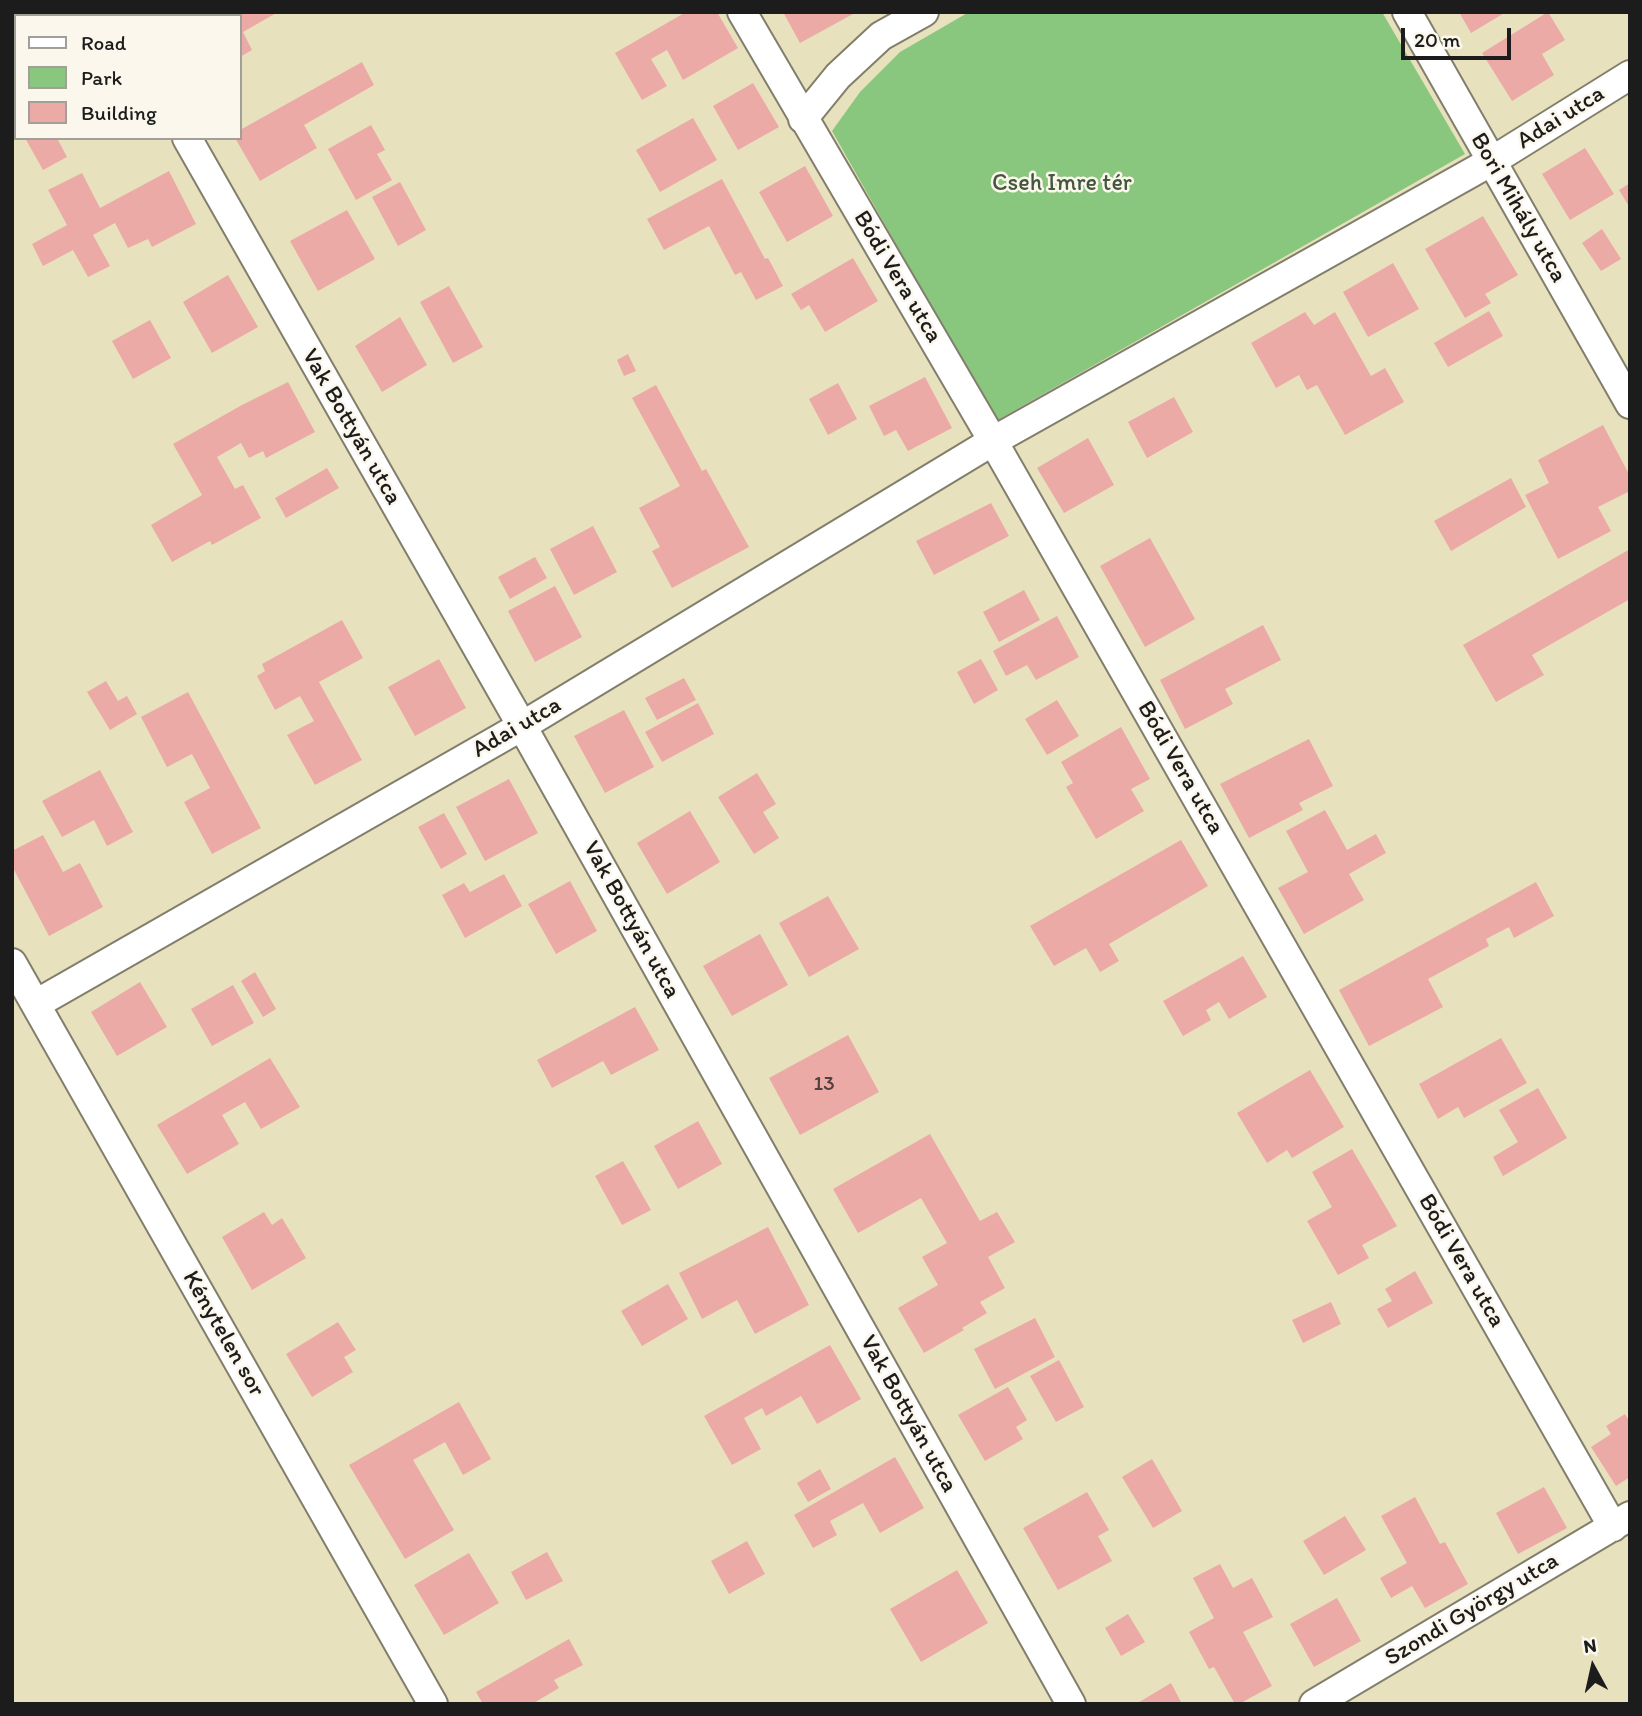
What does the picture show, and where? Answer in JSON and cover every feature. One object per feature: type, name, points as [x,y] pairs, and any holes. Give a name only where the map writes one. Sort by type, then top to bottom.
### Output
[{"type":"street","name":"Bódi Vera utca","points":[[742,12],[1621,1521]]},
{"type":"street","points":[[803,119],[838,76],[881,36],[924,12]]},
{"type":"street","name":"Bori Mihály utca","points":[[1407,12],[1630,404]]},
{"type":"street","name":"Adai utca","points":[[1492,161],[1630,75]]},
{"type":"street","name":"Vak Bottyán utca","points":[[188,140],[522,726],[1071,1704]]},
{"type":"street","points":[[993,441],[1492,161]]},
{"type":"street","name":"Adai utca","points":[[36,1004],[522,726],[993,441]]},
{"type":"street","name":"Kénytelen sor","points":[[12,963],[433,1704]]},
{"type":"street","name":"Szondi György utca","points":[[1314,1704],[1621,1521]]},
{"type":"green space","name":"Cseh Imre tér","points":[[969,12],[1382,12],[1465,154],[996,421],[832,131],[860,92],[900,52]]},
{"type":"building","points":[[12,12],[71,14],[14,14],[14,35]]},
{"type":"building","points":[[278,12],[243,32],[252,50],[242,56],[242,14],[194,14]]},
{"type":"building","points":[[686,12],[717,12],[738,48],[683,80],[667,50],[651,59],[667,86],[642,100],[615,53]]},
{"type":"building","points":[[783,12],[852,12],[853,14],[800,43]]},
{"type":"building","points":[[1459,12],[1506,12],[1471,33]]},
{"type":"building","points":[[1548,12],[1565,40],[1542,54],[1554,75],[1512,101],[1482,53]]},
{"type":"building","points":[[362,62],[374,85],[304,125],[317,148],[260,181],[236,140],[242,140],[242,129]]},
{"type":"building","points":[[753,83],[779,127],[738,150],[713,106]]},
{"type":"building","points":[[693,118],[717,160],[660,192],[636,150]]},
{"type":"building","points":[[371,125],[385,150],[377,154],[392,180],[356,200],[328,149]]},
{"type":"building","points":[[26,140],[58,140],[67,157],[43,170]]},
{"type":"building","points":[[1585,148],[1614,194],[1570,220],[1542,174]]},
{"type":"building","points":[[805,166],[833,216],[787,242],[759,192]]},
{"type":"building","points":[[169,171],[196,224],[152,247],[148,239],[128,248],[115,223],[93,235],[110,266],[88,277],[73,250],[43,266],[32,244],[67,225],[48,190],[82,173],[100,208]]},
{"type":"building","points":[[722,179],[765,259],[768,258],[783,286],[756,300],[741,272],[735,275],[709,226],[664,250],[647,219]]},
{"type":"building","points":[[400,182],[426,230],[398,246],[372,197]]},
{"type":"building","points":[[1630,183],[1630,208],[1619,190]]},
{"type":"building","points":[[347,210],[375,259],[318,291],[290,241]]},
{"type":"building","points":[[1483,216],[1518,275],[1485,294],[1491,303],[1465,318],[1425,249]]},
{"type":"building","points":[[1602,229],[1621,259],[1601,271],[1582,243]]},
{"type":"building","points":[[853,258],[878,301],[825,332],[809,305],[801,310],[791,294]]},
{"type":"building","points":[[1393,263],[1419,309],[1368,337],[1343,292]]},
{"type":"building","points":[[228,275],[258,327],[212,353],[183,302]]},
{"type":"building","points":[[449,286],[483,347],[453,363],[420,302]]},
{"type":"building","points":[[1489,311],[1503,336],[1448,367],[1434,343]]},
{"type":"building","points":[[1305,312],[1314,325],[1335,312],[1371,376],[1385,368],[1404,402],[1345,435],[1317,385],[1307,390],[1299,375],[1276,388],[1251,343]]},
{"type":"building","points":[[400,317],[427,365],[382,392],[355,346]]},
{"type":"building","points":[[150,320],[171,358],[133,379],[112,341]]},
{"type":"building","points":[[628,354],[636,371],[624,376],[617,360]]},
{"type":"building","points":[[925,377],[952,428],[908,451],[896,430],[884,436],[869,406]]},
{"type":"building","points":[[288,382],[315,432],[266,458],[263,451],[249,458],[241,443],[217,457],[235,489],[243,485],[261,518],[212,545],[210,541],[172,562],[151,525],[202,495],[173,444]]},
{"type":"building","points":[[838,383],[857,419],[828,435],[809,399]]},
{"type":"building","points":[[656,385],[702,471],[706,469],[749,547],[672,588],[652,551],[660,547],[639,508],[680,486],[632,398]]},
{"type":"building","points":[[1174,397],[1193,432],[1147,458],[1128,422]]},
{"type":"building","points":[[1603,425],[1630,476],[1630,491],[1598,507],[1611,531],[1558,559],[1525,495],[1549,483],[1538,460]]},
{"type":"building","points":[[1088,438],[1114,485],[1064,513],[1037,468]]},
{"type":"building","points":[[327,468],[339,488],[286,518],[275,498]]},
{"type":"building","points":[[1511,478],[1526,507],[1451,551],[1434,521]]},
{"type":"building","points":[[991,503],[1009,536],[934,575],[916,541]]},
{"type":"building","points":[[593,526],[617,572],[574,595],[550,549]]},
{"type":"building","points":[[1150,538],[1195,619],[1145,647],[1100,566]]},
{"type":"building","points":[[1630,549],[1630,599],[1532,655],[1544,675],[1496,702],[1463,645]]},
{"type":"building","points":[[535,557],[547,578],[510,599],[498,577]]},
{"type":"building","points":[[555,586],[582,637],[535,662],[508,611]]},
{"type":"building","points":[[1024,590],[1040,620],[999,642],[983,612]]},
{"type":"building","points":[[1057,616],[1079,657],[1036,680],[1027,665],[1006,676],[993,651]]},
{"type":"building","points":[[342,620],[363,658],[319,682],[362,760],[315,785],[287,735],[314,721],[300,696],[275,710],[257,676],[265,671],[262,664]]},
{"type":"building","points":[[1263,625],[1281,660],[1225,689],[1233,704],[1185,729],[1160,680]]},
{"type":"building","points":[[439,659],[466,708],[415,736],[388,687]]},
{"type":"building","points":[[981,659],[998,690],[974,704],[957,672]]},
{"type":"building","points":[[684,678],[696,700],[657,720],[645,698]]},
{"type":"building","points":[[106,681],[118,701],[127,696],[137,714],[110,730],[87,692]]},
{"type":"building","points":[[188,692],[261,828],[212,854],[184,802],[210,788],[192,754],[167,767],[141,717]]},
{"type":"building","points":[[1057,700],[1079,736],[1047,755],[1025,719]]},
{"type":"building","points":[[698,703],[714,734],[662,762],[645,732]]},
{"type":"building","points":[[624,710],[654,767],[605,793],[574,736]]},
{"type":"building","points":[[1121,727],[1150,779],[1131,789],[1144,811],[1096,839],[1066,787],[1073,783],[1061,762]]},
{"type":"building","points":[[1309,739],[1333,786],[1299,803],[1303,810],[1249,838],[1220,784]]},
{"type":"building","points":[[100,770],[133,832],[107,846],[94,820],[62,837],[42,801]]},
{"type":"building","points":[[757,773],[776,804],[763,812],[779,838],[754,854],[718,797]]},
{"type":"building","points":[[509,779],[538,833],[485,861],[456,807]]},
{"type":"building","points":[[1325,810],[1347,850],[1376,834],[1386,853],[1349,874],[1364,900],[1304,934],[1278,888],[1308,872],[1286,831]]},
{"type":"building","points":[[690,811],[720,862],[667,894],[637,843]]},
{"type":"building","points":[[444,813],[467,854],[441,869],[418,827]]},
{"type":"building","points":[[43,835],[63,872],[80,863],[103,907],[49,936],[12,866],[12,851]]},
{"type":"building","points":[[1181,840],[1208,886],[1109,944],[1119,961],[1100,972],[1086,948],[1054,966],[1030,926]]},
{"type":"building","points":[[504,874],[522,906],[465,938],[442,895],[464,883],[470,892]]},
{"type":"building","points":[[570,881],[597,931],[556,954],[528,904]]},
{"type":"building","points":[[1536,882],[1554,916],[1514,938],[1509,927],[1486,939],[1489,946],[1428,979],[1443,1007],[1369,1046],[1339,990]]},
{"type":"building","points":[[828,896],[859,949],[809,977],[779,923]]},
{"type":"building","points":[[760,934],[788,985],[732,1016],[703,966]]},
{"type":"building","points":[[1243,956],[1267,997],[1229,1019],[1219,1002],[1206,1010],[1211,1020],[1183,1036],[1163,1001]]},
{"type":"building","points":[[255,972],[276,1009],[263,1017],[241,981]]},
{"type":"building","points":[[140,982],[167,1027],[117,1056],[91,1012]]},
{"type":"building","points":[[233,985],[254,1023],[212,1046],[191,1009]]},
{"type":"building","points":[[635,1007],[659,1050],[611,1075],[603,1061],[552,1088],[537,1060]]},
{"type":"building","points":[[848,1035],[879,1092],[800,1135],[769,1078]]},
{"type":"building","points":[[1501,1038],[1527,1083],[1464,1118],[1458,1107],[1438,1119],[1419,1084]]},
{"type":"building","points":[[270,1058],[300,1107],[261,1129],[245,1102],[222,1115],[239,1144],[187,1174],[157,1125]]},
{"type":"building","points":[[1310,1070],[1344,1127],[1292,1158],[1287,1150],[1267,1163],[1237,1113]]},
{"type":"building","points":[[1538,1088],[1567,1138],[1503,1176],[1493,1157],[1518,1142],[1499,1110]]},
{"type":"building","points":[[698,1121],[722,1164],[678,1189],[654,1146]]},
{"type":"building","points":[[930,1134],[980,1221],[997,1212],[1015,1242],[988,1257],[1005,1288],[980,1302],[987,1313],[924,1353],[898,1308],[938,1285],[922,1257],[947,1243],[921,1198],[858,1233],[833,1189]]},
{"type":"building","points":[[1352,1149],[1397,1226],[1362,1245],[1369,1258],[1338,1275],[1307,1221],[1332,1207],[1312,1172]]},
{"type":"building","points":[[623,1161],[651,1210],[622,1225],[595,1176]]},
{"type":"building","points":[[264,1212],[272,1225],[282,1218],[306,1258],[252,1290],[222,1237]]},
{"type":"building","points":[[768,1227],[809,1305],[755,1334],[737,1300],[702,1319],[679,1273]]},
{"type":"building","points":[[1415,1271],[1433,1303],[1388,1328],[1377,1309],[1392,1301],[1385,1289]]},
{"type":"building","points":[[668,1284],[688,1319],[642,1346],[621,1311]]},
{"type":"building","points":[[1331,1302],[1341,1324],[1303,1343],[1292,1320]]},
{"type":"building","points":[[1035,1318],[1055,1357],[995,1389],[974,1349]]},
{"type":"building","points":[[338,1322],[356,1350],[344,1357],[353,1372],[312,1397],[286,1354]]},
{"type":"building","points":[[830,1345],[861,1399],[817,1424],[801,1396],[766,1416],[762,1408],[744,1418],[761,1449],[732,1465],[704,1416]]},
{"type":"building","points":[[1059,1360],[1084,1407],[1056,1422],[1030,1376]]},
{"type":"building","points":[[1008,1387],[1027,1420],[1016,1427],[1023,1439],[985,1461],[958,1415]]},
{"type":"building","points":[[459,1402],[491,1459],[463,1475],[445,1442],[413,1460],[454,1530],[405,1559],[349,1465]]},
{"type":"building","points":[[1625,1414],[1630,1422],[1630,1477],[1616,1486],[1591,1447],[1611,1434],[1606,1426]]},
{"type":"building","points":[[895,1457],[924,1508],[880,1533],[863,1503],[830,1521],[837,1535],[813,1548],[794,1515]]},
{"type":"building","points":[[1152,1459],[1182,1511],[1153,1528],[1122,1477]]},
{"type":"building","points":[[820,1469],[831,1489],[808,1502],[797,1483]]},
{"type":"building","points":[[1544,1487],[1567,1528],[1518,1554],[1496,1513]]},
{"type":"building","points":[[1087,1492],[1109,1530],[1098,1536],[1112,1561],[1058,1590],[1023,1528]]},
{"type":"building","points":[[1415,1497],[1440,1544],[1445,1542],[1468,1584],[1425,1608],[1412,1586],[1391,1598],[1380,1578],[1407,1563],[1381,1516]]},
{"type":"building","points":[[1345,1516],[1366,1550],[1324,1575],[1303,1541]]},
{"type":"building","points":[[747,1541],[765,1574],[729,1594],[711,1561]]},
{"type":"building","points":[[547,1552],[563,1581],[526,1600],[511,1572]]},
{"type":"building","points":[[469,1553],[499,1603],[444,1635],[414,1585]]},
{"type":"building","points":[[1220,1564],[1233,1588],[1252,1578],[1273,1617],[1243,1632],[1272,1686],[1239,1704],[1235,1704],[1214,1667],[1209,1669],[1189,1632],[1214,1618],[1193,1578]]},
{"type":"building","points":[[957,1570],[988,1623],[921,1662],[890,1609]]},
{"type":"building","points":[[1337,1598],[1361,1641],[1314,1667],[1290,1624]]},
{"type":"building","points":[[1128,1614],[1145,1642],[1121,1656],[1105,1628]]},
{"type":"building","points":[[569,1639],[583,1665],[554,1680],[559,1688],[532,1704],[483,1704],[476,1692]]},
{"type":"building","points":[[1171,1683],[1182,1704],[1136,1704]]}]
